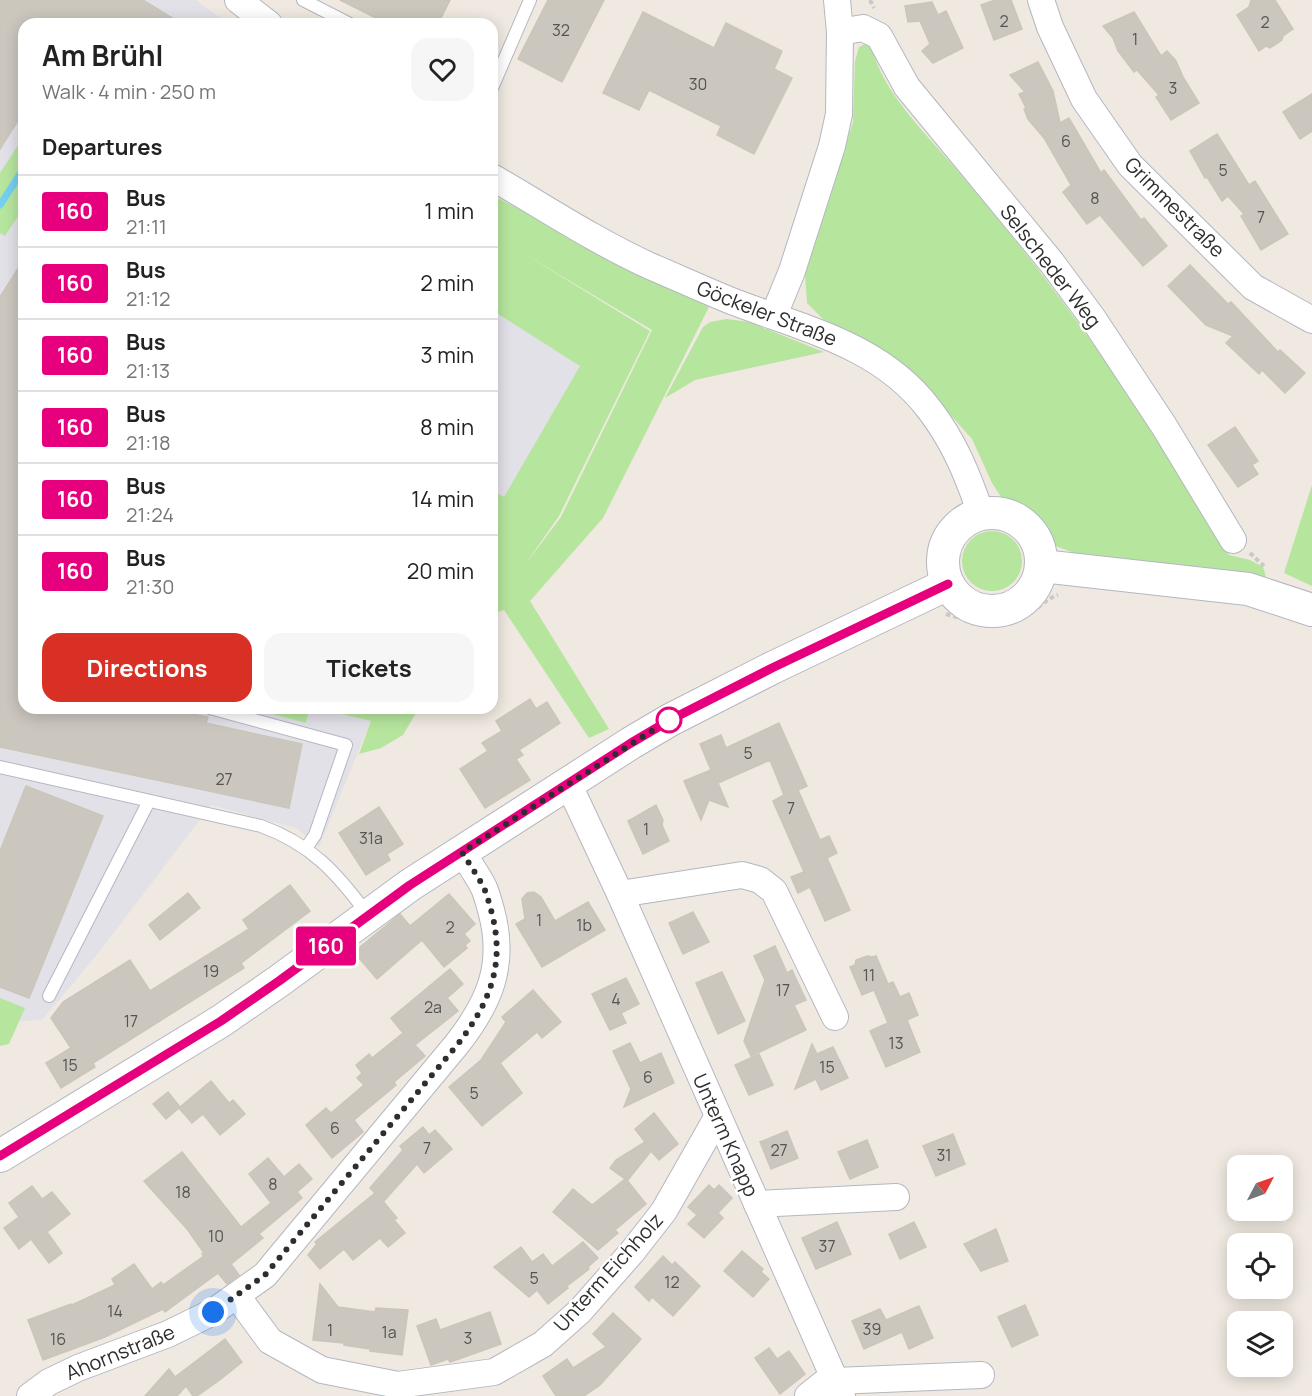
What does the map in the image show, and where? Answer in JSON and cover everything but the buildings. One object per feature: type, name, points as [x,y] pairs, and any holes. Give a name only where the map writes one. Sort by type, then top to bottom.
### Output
[{"type":"street","points":[[238,0],[261,18]]},
{"type":"street","points":[[774,315],[792,271],[832,146],[839,114],[840,32],[837,0]]},
{"type":"street","name":"Grimmestraße","points":[[1041,0],[1050,27],[1084,99],[1130,165],[1253,286],[1312,320]]},
{"type":"street","name":"Selscheder Weg","points":[[840,32],[863,28],[879,36],[907,87],[1052,262],[1092,317],[1164,426],[1233,540]]},
{"type":"street","name":"Göckeler Straße","points":[[498,180],[607,244],[648,265],[730,300],[832,337],[869,356],[899,379],[928,407],[951,440],[969,477],[981,514]]},
{"type":"street","points":[[1000,513],[1022,523],[1034,535],[1041,550],[1042,566],[1038,582],[1029,596],[1018,604],[1006,610],[993,612],[979,610],[958,598],[948,584],[943,565],[944,549],[959,525],[969,518],[981,514],[1000,513]]},
{"type":"street","points":[[1042,566],[1248,589],[1312,610]]},
{"type":"street","points":[[0,1156],[221,1021],[368,915],[568,783],[670,720],[772,668],[948,584]]},
{"type":"street","name":"Unterm Knapp","points":[[568,783],[620,894],[836,1384]]},
{"type":"street","name":"Ahornstraße","points":[[30,1396],[49,1382],[78,1368],[168,1334],[213,1312],[265,1275],[458,1044],[481,1010],[489,991],[498,955],[496,928],[484,888],[462,852]]},
{"type":"street","points":[[620,894],[742,875],[759,880],[774,891],[835,1017]]},
{"type":"street","name":"Unterm Eichholz","points":[[237,1296],[270,1341],[322,1371],[398,1385],[494,1372],[543,1344],[580,1311],[625,1260],[664,1211],[718,1116]]},
{"type":"street","points":[[757,1204],[896,1197]]},
{"type":"street","points":[[808,1396],[836,1384],[981,1375]]},
{"type":"lane","points":[[303,0],[338,18]]},
{"type":"lane","points":[[498,74],[530,0]]},
{"type":"lane","points":[[232,714],[346,745],[315,835],[306,848]]},
{"type":"lane","points":[[0,767],[261,826],[282,834],[306,848],[323,862],[344,883],[368,915]]},
{"type":"lane","points":[[49,996],[149,801]]},
{"type":"shaded area","points":[[0,0],[196,0],[221,18],[18,18],[18,714],[272,714],[306,723],[308,714],[341,714],[371,721],[319,847],[296,828],[211,805],[100,951],[42,1020],[19,1021],[0,1014]]},
{"type":"shaded area","points":[[498,312],[582,365],[504,498],[498,494]]},
{"type":"green space","points":[[867,43],[873,48],[877,64],[885,80],[907,112],[1011,235],[1085,332],[1148,426],[1229,555],[1250,560],[1263,567],[1266,577],[1148,565],[1077,554],[1053,545],[1029,518],[1005,503],[992,483],[972,439],[921,382],[868,341],[823,319],[807,303],[805,275],[853,122],[855,61],[859,47]]},
{"type":"green space","points":[[18,145],[18,216],[5,236],[0,233],[0,173]]},
{"type":"green space","points":[[498,198],[709,307],[603,518],[530,601],[609,729],[589,738],[504,610],[498,612],[498,494],[504,497],[580,366],[498,314]],"holes":[[[521,252],[652,330],[561,517],[524,566],[559,516],[650,331]]]},
{"type":"green space","points":[[727,319],[749,322],[824,352],[695,380],[665,398],[703,327],[710,322]]},
{"type":"green space","points":[[1312,485],[1312,586],[1284,573]]},
{"type":"green space","points":[[992,531],[1013,540],[1022,561],[1013,582],[992,591],[971,582],[962,561],[971,540]]},
{"type":"green space","points":[[272,714],[308,714],[306,723]]},
{"type":"green space","points":[[341,714],[415,714],[403,735],[381,748],[359,754],[371,721]]},
{"type":"green space","points":[[0,998],[25,1008],[9,1044],[0,1046]]},
{"type":"waterway","points":[[0,205],[18,177]]},
{"type":"bus line","name":"160","points":[[0,1156],[221,1021],[410,885],[631,743],[670,720],[772,668],[948,584]]},
{"type":"route","points":[[213,1312],[265,1275],[458,1044],[481,1010],[495,973],[498,955],[496,928],[484,888],[462,852],[669,720]]}]
